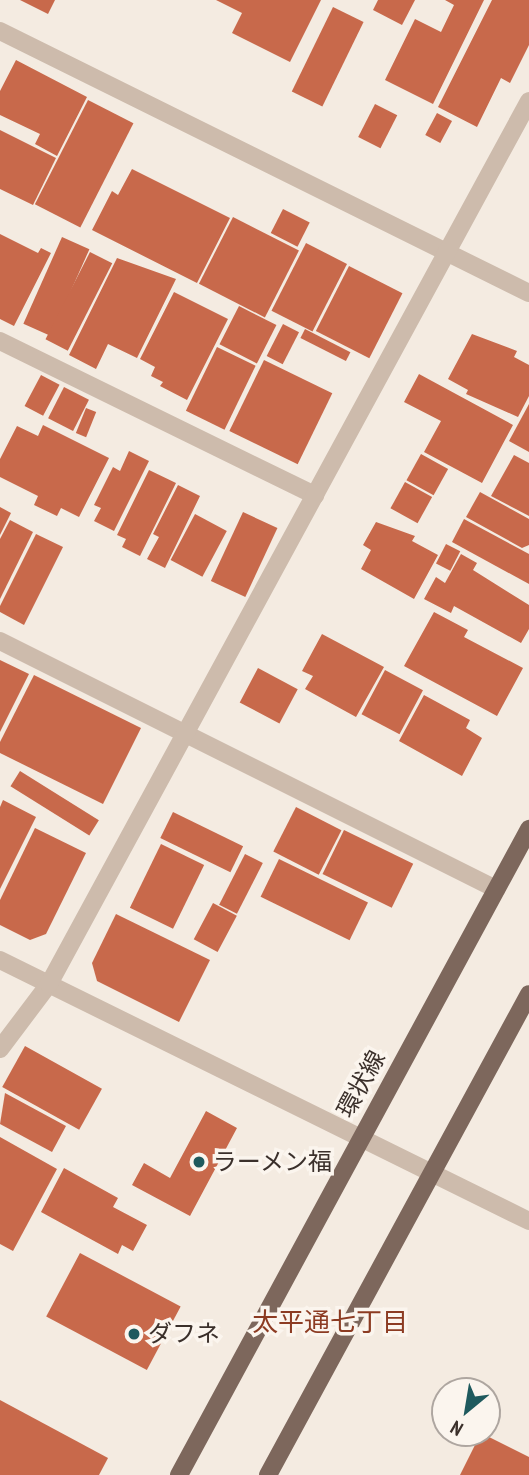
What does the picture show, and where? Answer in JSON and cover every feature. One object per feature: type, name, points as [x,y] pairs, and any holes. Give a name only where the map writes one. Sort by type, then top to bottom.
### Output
[{"type":"main road","name":"環状線","points":[[179,1475],[359,1138],[529,829]]},
{"type":"main road","points":[[268,1475],[529,994]]},
{"type":"street","points":[[0,31],[529,293]]},
{"type":"street","points":[[0,1049],[48,984],[529,102]]},
{"type":"street","points":[[0,341],[315,495]]},
{"type":"street","points":[[0,641],[496,889]]},
{"type":"street","points":[[0,960],[529,1221]]},
{"type":"building","points":[[20,0],[55,0],[48,14]]},
{"type":"building","points":[[216,0],[321,0],[290,62],[232,33],[242,13]]},
{"type":"building","points":[[378,0],[415,0],[402,25],[373,10]]},
{"type":"building","points":[[445,0],[484,0],[433,104],[385,80],[415,19],[441,32],[454,5]]},
{"type":"building","points":[[492,0],[529,0],[529,45],[510,83],[501,78],[477,127],[438,107]]},
{"type":"building","points":[[333,7],[364,22],[322,106],[292,91]]},
{"type":"building","points":[[16,60],[87,97],[57,156],[35,144],[40,134],[0,115],[0,91]]},
{"type":"building","points":[[88,100],[133,123],[80,227],[35,204]]},
{"type":"building","points":[[375,104],[397,115],[380,148],[358,137]]},
{"type":"building","points":[[437,113],[452,121],[440,143],[425,135]]},
{"type":"building","points":[[0,130],[56,158],[33,205],[0,189]]},
{"type":"building","points":[[132,169],[230,218],[197,283],[92,230],[112,191],[118,195]]},
{"type":"building","points":[[283,209],[310,223],[297,247],[271,233]]},
{"type":"building","points":[[233,217],[299,251],[265,317],[199,284]]},
{"type":"building","points":[[0,234],[38,253],[41,248],[51,253],[14,326],[0,319]]},
{"type":"building","points":[[62,237],[89,249],[51,336],[23,324]]},
{"type":"building","points":[[306,243],[347,264],[312,332],[271,311]]},
{"type":"building","points":[[90,252],[112,263],[68,351],[46,339]]},
{"type":"building","points":[[117,258],[176,279],[137,358],[108,344],[96,369],[69,355]]},
{"type":"building","points":[[349,266],[402,293],[369,358],[316,331]]},
{"type":"building","points":[[174,292],[228,319],[187,400],[160,386],[163,382],[151,376],[155,367],[140,359]]},
{"type":"building","points":[[239,306],[276,325],[257,363],[219,344]]},
{"type":"building","points":[[283,324],[299,332],[283,364],[267,356]]},
{"type":"building","points":[[305,329],[350,352],[346,361],[300,338]]},
{"type":"building","points":[[472,334],[517,351],[514,357],[529,365],[529,396],[518,417],[466,394],[468,390],[448,379]]},
{"type":"building","points":[[217,347],[256,366],[225,430],[186,411]]},
{"type":"building","points":[[264,360],[332,393],[298,464],[229,431]]},
{"type":"building","points":[[419,374],[513,425],[482,483],[424,452],[441,421],[404,402]]},
{"type":"building","points":[[41,375],[60,385],[43,416],[25,406]]},
{"type":"building","points":[[64,387],[89,400],[73,431],[48,418]]},
{"type":"building","points":[[529,404],[529,452],[509,441]]},
{"type":"building","points":[[86,408],[96,412],[86,437],[76,433]]},
{"type":"building","points":[[43,425],[109,458],[79,517],[61,508],[57,516],[34,505],[38,496],[0,477],[0,459],[17,426],[38,436]]},
{"type":"building","points":[[129,451],[149,461],[114,531],[94,521],[101,508],[94,505],[113,467],[120,471]]},
{"type":"building","points":[[421,454],[448,469],[434,495],[406,480]]},
{"type":"building","points":[[514,455],[529,463],[529,516],[491,496]]},
{"type":"building","points":[[149,470],[176,483],[140,556],[122,547],[126,539],[117,535]]},
{"type":"building","points":[[405,482],[432,497],[418,523],[390,508]]},
{"type":"building","points":[[178,485],[200,496],[165,568],[147,559],[159,537],[153,534]]},
{"type":"building","points":[[480,492],[529,519],[529,545],[522,548],[466,517]]},
{"type":"building","points":[[0,507],[11,513],[0,535]]},
{"type":"building","points":[[243,512],[277,528],[245,597],[211,581]]},
{"type":"building","points":[[195,514],[227,531],[202,577],[171,560]]},
{"type":"building","points":[[464,519],[529,554],[529,584],[452,542]]},
{"type":"building","points":[[10,520],[33,532],[0,599],[0,539]]},
{"type":"building","points":[[376,522],[415,536],[412,541],[438,555],[414,599],[361,569],[371,550],[363,545]]},
{"type":"building","points":[[36,534],[63,547],[24,625],[0,612],[0,606]]},
{"type":"building","points":[[446,544],[460,551],[450,571],[436,564]]},
{"type":"building","points":[[461,554],[477,563],[473,570],[529,605],[529,629],[521,643],[454,606],[451,613],[424,599],[436,577],[445,583]]},
{"type":"building","points":[[434,612],[468,630],[464,637],[523,668],[497,716],[404,666]]},
{"type":"building","points":[[322,634],[384,667],[356,717],[305,689],[313,676],[302,671]]},
{"type":"building","points":[[0,660],[29,674],[0,732]]},
{"type":"building","points":[[258,668],[298,689],[279,724],[240,702]]},
{"type":"building","points":[[385,670],[423,690],[399,734],[362,714]]},
{"type":"building","points":[[34,675],[141,728],[103,804],[0,753],[0,742]]},
{"type":"building","points":[[424,695],[470,720],[466,728],[482,738],[462,776],[399,741]]},
{"type":"building","points":[[20,771],[99,820],[89,836],[10,786]]},
{"type":"building","points":[[3,800],[36,817],[0,889],[0,807]]},
{"type":"building","points":[[296,807],[341,830],[319,875],[273,852]]},
{"type":"building","points":[[173,812],[243,846],[230,872],[160,838]]},
{"type":"building","points":[[35,828],[86,853],[46,934],[30,940],[0,925],[0,900]]},
{"type":"building","points":[[344,830],[413,864],[392,908],[323,874]]},
{"type":"building","points":[[161,844],[204,865],[173,929],[130,908]]},
{"type":"building","points":[[245,854],[263,863],[237,914],[219,905]]},
{"type":"building","points":[[279,859],[368,902],[350,940],[261,897]]},
{"type":"building","points":[[213,903],[237,916],[218,952],[194,939]]},
{"type":"building","points":[[116,914],[210,960],[179,1022],[97,981],[92,963]]},
{"type":"building","points":[[25,1046],[102,1089],[79,1130],[2,1087]]},
{"type":"building","points":[[5,1093],[66,1126],[52,1152],[0,1124]]},
{"type":"building","points":[[206,1111],[237,1128],[190,1216],[132,1185],[144,1163],[170,1178]]},
{"type":"building","points":[[0,1137],[57,1169],[13,1251],[0,1244]]},
{"type":"building","points":[[64,1168],[118,1198],[113,1207],[147,1225],[133,1251],[122,1245],[118,1254],[41,1212]]},
{"type":"building","points":[[80,1253],[181,1307],[147,1370],[46,1317]]},
{"type":"building","points":[[0,1400],[108,1458],[99,1475],[0,1475]]},
{"type":"building","points":[[501,1443],[529,1457],[529,1475],[460,1475],[474,1447],[501,1447]]},
{"type":"place","name":"ラーメン福","points":[[199,1162]]},
{"type":"place","name":"ダフネ","points":[[134,1334]]},
{"type":"district","name":"太平通七丁目","points":[[330,1322]]}]
